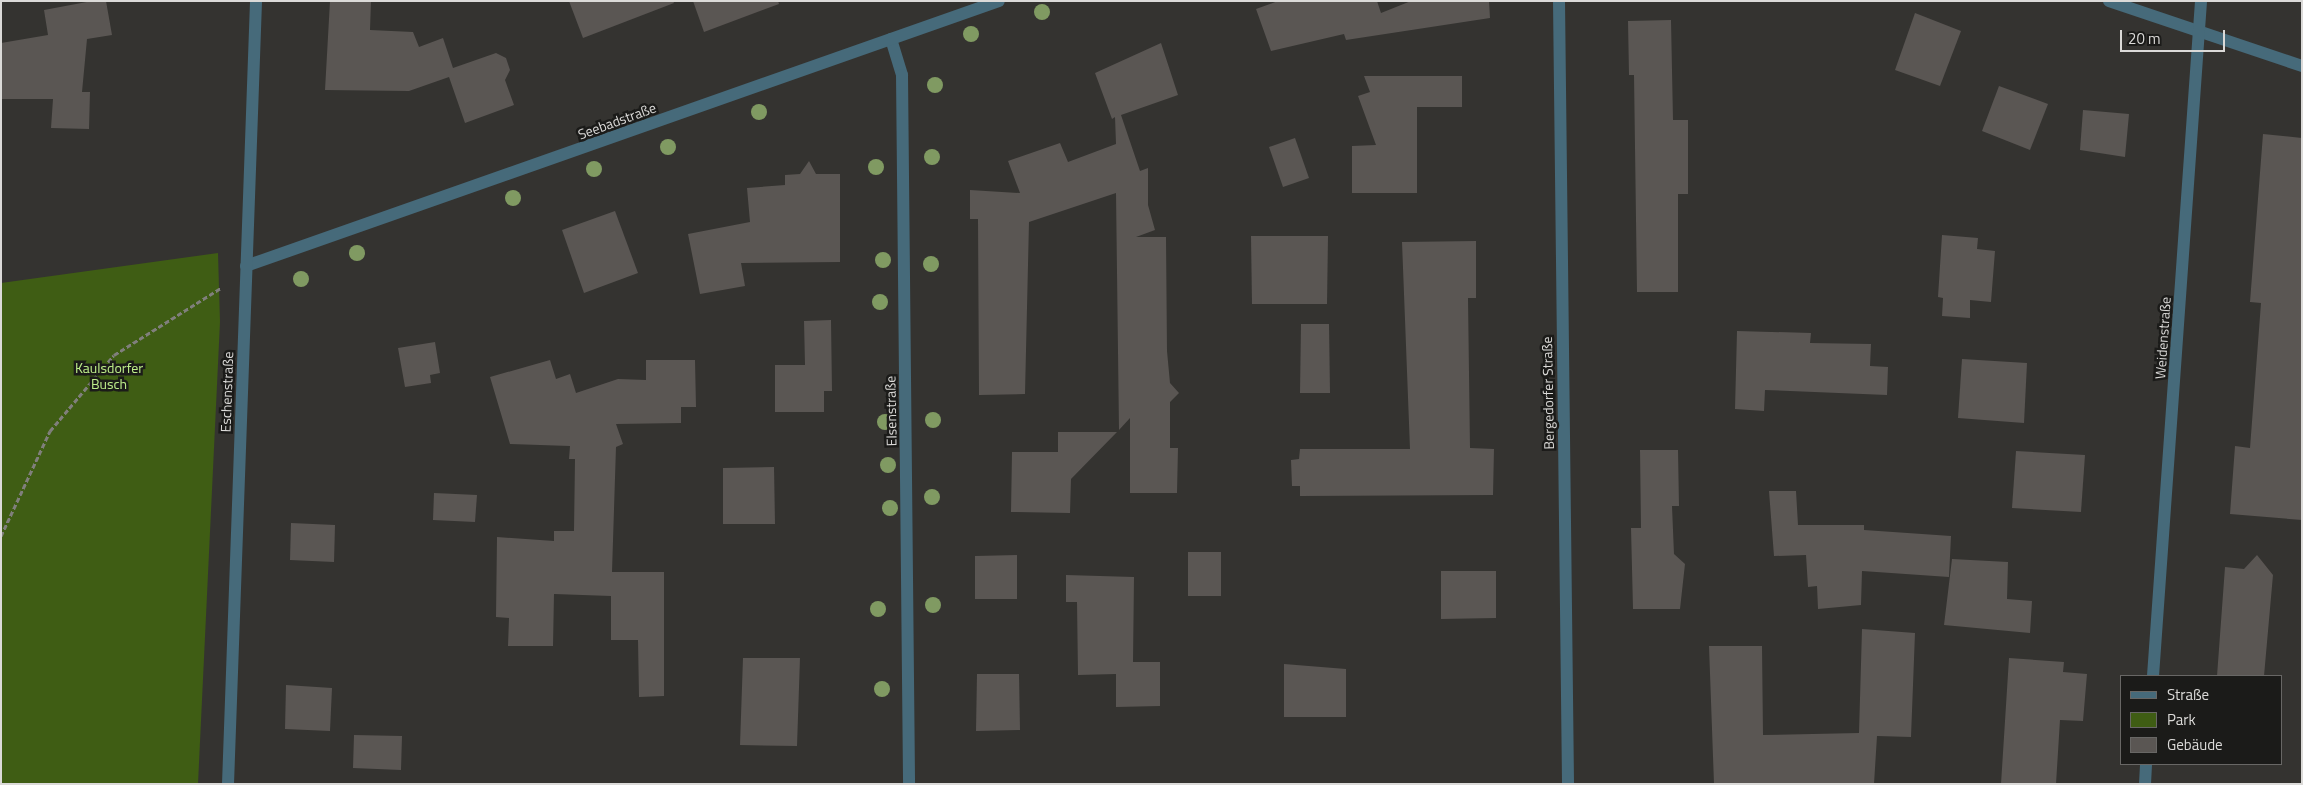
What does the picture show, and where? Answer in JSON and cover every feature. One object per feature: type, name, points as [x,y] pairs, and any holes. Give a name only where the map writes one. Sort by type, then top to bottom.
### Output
[{"type":"street","name":"Eschenstraße","points":[[228,784],[256,1]]},
{"type":"street","name":"Seebadstraße","points":[[246,266],[999,1]]},
{"type":"street","name":"Bergedorfer Straße","points":[[1559,1],[1568,784]]},
{"type":"street","points":[[2109,1],[2200,34],[2302,66]]},
{"type":"street","name":"Weidenstraße","points":[[2153,675],[2201,1]]},
{"type":"street","name":"Elsenstraße","points":[[891,40],[902,75],[909,784]]},
{"type":"street","points":[[2145,784],[2146,765]]},
{"type":"path","points":[[1,536],[50,431],[114,355],[219,288],[246,297]]},
{"type":"green space","name":"Kaulsdorfer Busch","points":[[218,253],[220,322],[198,784],[1,784],[1,283]]},
{"type":"building","points":[[92,1],[106,1],[112,35],[87,39],[82,92],[90,92],[89,129],[51,128],[53,99],[1,99],[1,43],[48,35],[44,10]]},
{"type":"building","points":[[330,1],[371,1],[370,30],[413,32],[419,47],[443,38],[453,68],[496,53],[506,58],[510,70],[505,80],[514,105],[465,123],[449,77],[409,91],[325,90]]},
{"type":"building","points":[[569,1],[673,1],[674,3],[583,38]]},
{"type":"building","points":[[693,1],[778,1],[779,4],[704,32]]},
{"type":"building","points":[[1278,1],[1377,1],[1381,13],[1411,1],[1489,1],[1490,18],[1346,40],[1344,34],[1271,51],[1256,9]]},
{"type":"building","points":[[1915,13],[1961,31],[1940,86],[1895,70]]},
{"type":"building","points":[[1671,20],[1673,120],[1688,120],[1688,194],[1678,194],[1678,292],[1637,292],[1634,75],[1629,75],[1628,21]]},
{"type":"building","points":[[1161,43],[1178,95],[1121,115],[1140,171],[1148,168],[1148,205],[1155,230],[1136,237],[1166,237],[1167,351],[1170,383],[1179,393],[1170,402],[1170,448],[1178,448],[1177,493],[1130,493],[1130,418],[1119,430],[1116,193],[1029,222],[1025,394],[979,395],[978,219],[970,219],[970,190],[1020,193],[1008,161],[1060,143],[1068,162],[1116,144],[1115,117],[1112,119],[1095,73]]},
{"type":"building","points":[[1364,76],[1462,76],[1462,107],[1417,107],[1417,193],[1352,193],[1352,146],[1376,145],[1358,96],[1370,92]]},
{"type":"building","points":[[1999,86],[2048,104],[2030,150],[1982,131]]},
{"type":"building","points":[[2083,110],[2129,114],[2125,157],[2080,150]]},
{"type":"building","points":[[2263,134],[2302,138],[2302,520],[2230,514],[2235,446],[2250,448],[2261,303],[2250,302]]},
{"type":"building","points":[[1295,138],[1309,178],[1283,187],[1269,147]]},
{"type":"building","points":[[809,161],[816,174],[840,174],[840,262],[741,263],[745,286],[700,294],[688,234],[750,222],[747,188],[785,185],[785,175],[800,174]]},
{"type":"building","points":[[615,211],[638,273],[584,293],[562,230]]},
{"type":"building","points":[[1942,235],[1978,238],[1977,249],[1995,251],[1991,302],[1970,300],[1970,318],[1942,316],[1943,298],[1938,297]]},
{"type":"building","points":[[1251,236],[1328,236],[1327,304],[1252,304]]},
{"type":"building","points":[[1476,241],[1476,298],[1468,298],[1470,448],[1494,449],[1493,495],[1300,496],[1300,486],[1292,486],[1291,460],[1299,459],[1300,449],[1410,449],[1402,242]]},
{"type":"building","points":[[831,320],[832,391],[824,391],[824,412],[775,412],[775,365],[805,365],[804,321]]},
{"type":"building","points":[[1301,324],[1329,324],[1330,393],[1300,393]]},
{"type":"building","points":[[1737,331],[1811,333],[1810,343],[1871,344],[1870,366],[1888,367],[1887,395],[1765,390],[1764,411],[1735,409]]},
{"type":"building","points":[[435,342],[440,373],[430,375],[431,383],[405,387],[398,348]]},
{"type":"building","points":[[1962,359],[2027,363],[2024,423],[1958,418]]},
{"type":"building","points":[[550,360],[556,379],[570,374],[576,393],[618,379],[646,380],[646,360],[695,360],[696,407],[681,407],[681,423],[616,424],[623,444],[616,447],[612,572],[664,572],[664,696],[639,697],[638,640],[611,640],[611,596],[554,594],[553,646],[508,646],[509,618],[496,617],[497,537],[554,541],[554,531],[574,531],[575,459],[569,459],[570,446],[510,444],[490,377]]},
{"type":"building","points":[[1058,432],[1117,432],[1071,479],[1070,513],[1011,512],[1012,452],[1058,452]]},
{"type":"building","points":[[1640,450],[1678,450],[1679,506],[1672,506],[1674,554],[1685,564],[1680,609],[1633,609],[1631,528],[1641,528]]},
{"type":"building","points":[[2016,451],[2085,455],[2081,512],[2012,508]]},
{"type":"building","points":[[774,467],[775,524],[723,524],[723,468]]},
{"type":"building","points":[[1769,491],[1796,491],[1798,525],[1864,525],[1864,530],[1951,536],[1949,577],[1862,571],[1861,605],[1818,609],[1817,586],[1808,587],[1806,555],[1774,556]]},
{"type":"building","points":[[434,493],[477,495],[475,522],[433,520]]},
{"type":"building","points":[[291,523],[335,525],[334,562],[290,560]]},
{"type":"building","points":[[1188,552],[1221,552],[1221,596],[1188,596]]},
{"type":"building","points":[[1017,555],[1017,599],[975,599],[975,556]]},
{"type":"building","points":[[2257,555],[2273,575],[2264,675],[2217,675],[2225,567],[2244,569]]},
{"type":"building","points":[[1952,559],[2008,562],[2007,599],[2032,601],[2030,633],[1944,625]]},
{"type":"building","points":[[1441,571],[1496,571],[1496,618],[1441,619]]},
{"type":"building","points":[[1066,575],[1134,577],[1133,662],[1160,662],[1160,706],[1116,707],[1116,674],[1078,675],[1077,602],[1066,602]]},
{"type":"building","points":[[1862,629],[1915,633],[1911,737],[1877,736],[1874,784],[1714,784],[1709,646],[1762,646],[1763,735],[1859,733]]},
{"type":"building","points":[[743,658],[800,658],[797,746],[740,745]]},
{"type":"building","points":[[2009,658],[2064,662],[2063,672],[2087,674],[2083,721],[2060,720],[2056,784],[2001,784]]},
{"type":"building","points":[[1284,664],[1346,669],[1346,717],[1284,717]]},
{"type":"building","points":[[977,674],[1019,674],[1020,730],[976,731]]},
{"type":"building","points":[[286,685],[332,688],[330,731],[285,729]]},
{"type":"building","points":[[354,735],[402,736],[401,770],[353,768]]}]
